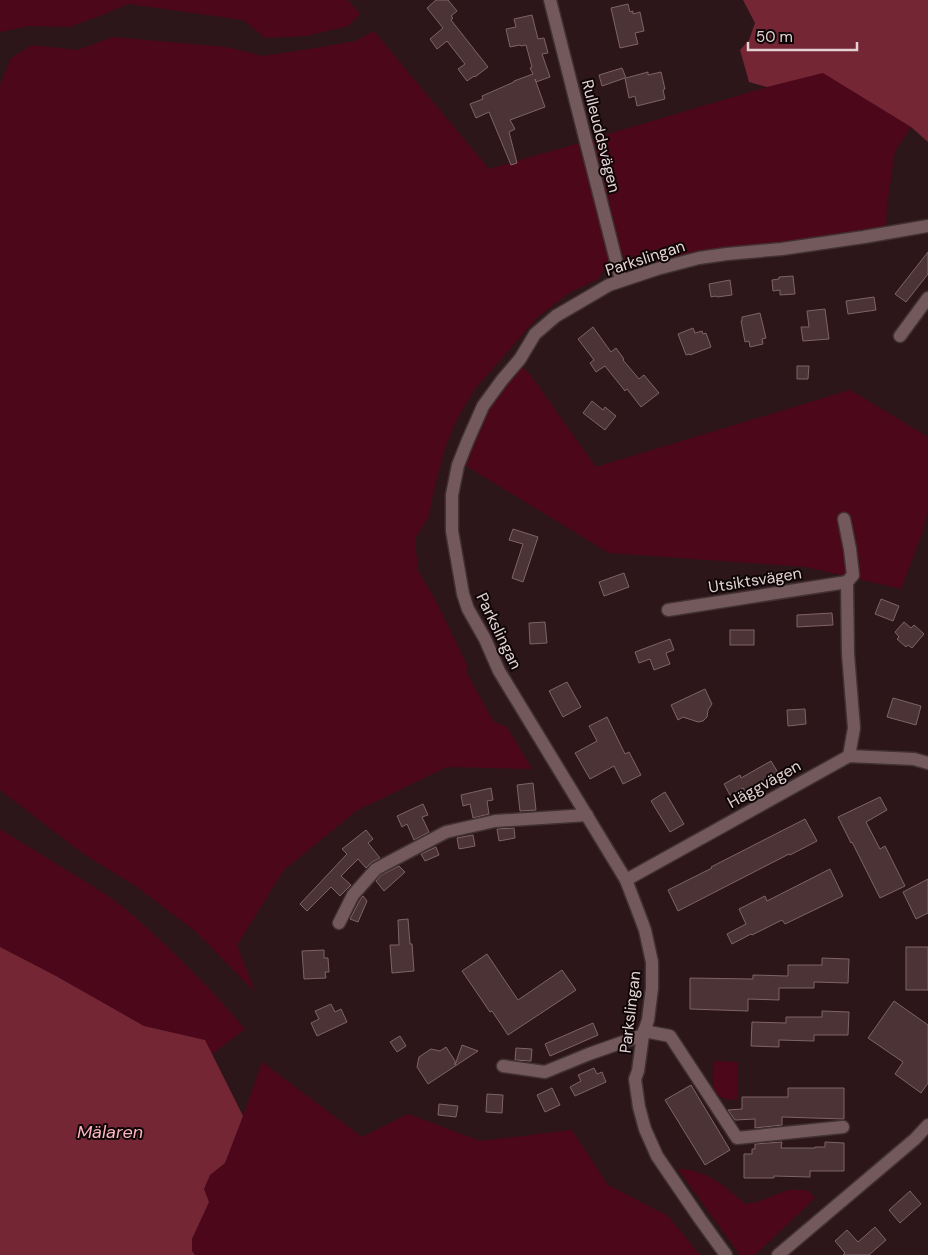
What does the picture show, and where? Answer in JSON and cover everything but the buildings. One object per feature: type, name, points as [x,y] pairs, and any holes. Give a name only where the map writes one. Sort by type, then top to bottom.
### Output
[{"type":"street","name":"Rulleuddsvägen","points":[[550,0],[622,280]]},
{"type":"street","name":"Parkslingan","points":[[726,1255],[656,1156],[645,1129],[635,1079],[639,1065],[643,1033],[648,1020],[652,988],[652,962],[645,930],[626,880],[499,671],[485,639],[468,609],[462,594],[452,531],[452,495],[458,465],[483,406],[520,359],[536,334],[556,316],[584,299],[622,280],[657,268],[699,258],[782,249],[928,226]]},
{"type":"street","points":[[900,336],[928,298]]},
{"type":"street","points":[[844,519],[853,574],[847,582],[848,654],[854,728],[849,756],[914,759],[928,763]]},
{"type":"street","name":"Utsiktsvägen","points":[[668,610],[847,582]]},
{"type":"street","name":"Häggvägen","points":[[626,880],[849,756]]},
{"type":"street","points":[[339,923],[353,895],[376,870],[446,832],[495,821],[587,815]]},
{"type":"street","points":[[503,1066],[546,1072],[643,1033],[670,1036],[737,1138],[843,1127]]},
{"type":"street","points":[[778,1255],[915,1139],[928,1125]]},
{"type":"shaded area","points":[[0,0],[348,0],[360,14],[348,26],[307,36],[265,38],[243,20],[128,4],[69,27],[29,26],[0,32]]},
{"type":"shaded area","points":[[374,31],[489,169],[579,143],[610,261],[598,279],[569,293],[538,317],[474,390],[456,421],[445,448],[429,516],[415,539],[418,570],[438,605],[468,667],[466,672],[494,722],[507,727],[532,769],[447,767],[356,811],[284,870],[237,945],[255,992],[195,931],[137,887],[85,855],[0,790],[0,85],[11,58],[32,45],[77,50],[113,37],[226,47],[263,56],[356,41]]},
{"type":"shaded area","points":[[823,72],[911,127],[895,151],[887,206],[886,229],[769,244],[648,269],[626,264],[619,246],[591,139]]},
{"type":"shaded area","points":[[519,365],[529,373],[596,467],[850,390],[928,437],[928,510],[923,531],[901,589],[806,567],[609,553],[463,464],[485,412]]},
{"type":"shaded area","points":[[0,829],[123,907],[193,972],[245,1029],[212,1054],[204,1040],[144,1026],[56,976],[0,947]]},
{"type":"shaded area","points":[[713,1061],[737,1062],[738,1099],[724,1098],[718,1095],[714,1089]]},
{"type":"shaded area","points":[[262,1062],[362,1137],[408,1114],[480,1141],[572,1130],[608,1185],[668,1216],[700,1255],[195,1255],[192,1251],[192,1240],[209,1202],[204,1189],[210,1175],[225,1163]]},
{"type":"shaded area","points":[[678,1169],[698,1172],[715,1180],[745,1204],[757,1202],[788,1190],[807,1190],[815,1198],[755,1255],[740,1255]]},
{"type":"water","points":[[743,0],[928,0],[928,142],[911,127],[823,73],[767,87],[749,82],[740,50],[749,40],[755,23]]},
{"type":"water","name":"Mälaren","points":[[0,947],[56,976],[144,1026],[205,1040],[243,1116],[225,1163],[210,1175],[204,1189],[209,1202],[192,1239],[192,1251],[195,1255],[0,1255]]}]
